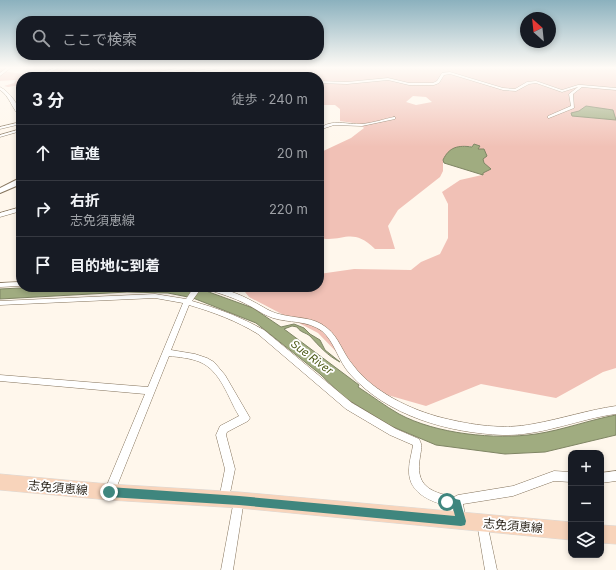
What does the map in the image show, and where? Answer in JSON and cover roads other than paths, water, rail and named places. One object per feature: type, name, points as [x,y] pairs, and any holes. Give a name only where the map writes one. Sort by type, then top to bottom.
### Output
[{"type":"main road","name":"志免須恵線","points":[[0,482],[109,492],[231,500],[568,531]]},
{"type":"main road","points":[[604,534],[616,535]]},
{"type":"street","points":[[8,94],[16,110]]},
{"type":"street","points":[[549,117],[573,107],[572,94]]},
{"type":"street","points":[[324,126],[338,123],[361,125],[394,118]]},
{"type":"street","points":[[0,128],[16,124]]},
{"type":"street","points":[[0,136],[16,131]]},
{"type":"street","points":[[0,191],[16,184]]},
{"type":"street","points":[[0,215],[16,210]]},
{"type":"street","points":[[0,285],[16,284]]},
{"type":"street","points":[[109,492],[187,302],[194,292]]},
{"type":"street","points":[[222,292],[246,301],[274,315],[310,320],[325,330],[349,368],[382,396],[413,412],[439,421],[480,430],[522,430],[549,426],[598,412],[616,410]]},
{"type":"street","points":[[0,303],[144,296],[187,302],[208,308],[246,323],[289,354],[349,406],[393,432],[416,442],[418,446],[414,474],[416,483],[437,498],[457,503]]},
{"type":"street","points":[[167,353],[189,355],[205,360],[222,376],[245,418],[223,429],[221,435],[230,469],[231,500],[227,570]]},
{"type":"street","points":[[0,378],[150,391]]},
{"type":"street","points":[[457,503],[458,500],[512,491],[554,476],[568,477]]},
{"type":"street","points":[[604,478],[616,476]]},
{"type":"street","points":[[457,503],[461,521]]},
{"type":"street","points":[[482,523],[491,570]]},
{"type":"water","points":[[586,106],[613,110],[616,120],[572,116],[571,113],[579,111]]},
{"type":"water","points":[[474,144],[480,146],[478,149],[484,149],[487,156],[483,159],[484,163],[491,169],[483,173],[483,175],[444,163],[443,160],[445,156],[454,148],[462,146],[472,147]]},
{"type":"water","points":[[16,288],[16,292],[127,292],[0,299],[0,289]]},
{"type":"water","name":"Sue River","points":[[127,292],[209,292],[253,308],[281,327],[294,324],[304,328],[320,340],[325,350],[340,362],[328,354],[310,336],[297,327],[292,326],[284,329],[359,385],[358,387],[394,411],[414,421],[448,431],[466,434],[484,436],[520,436],[566,428],[616,415],[616,435],[545,452],[505,454],[436,445],[391,426],[345,398],[320,374],[256,323],[193,298],[168,293]]}]
